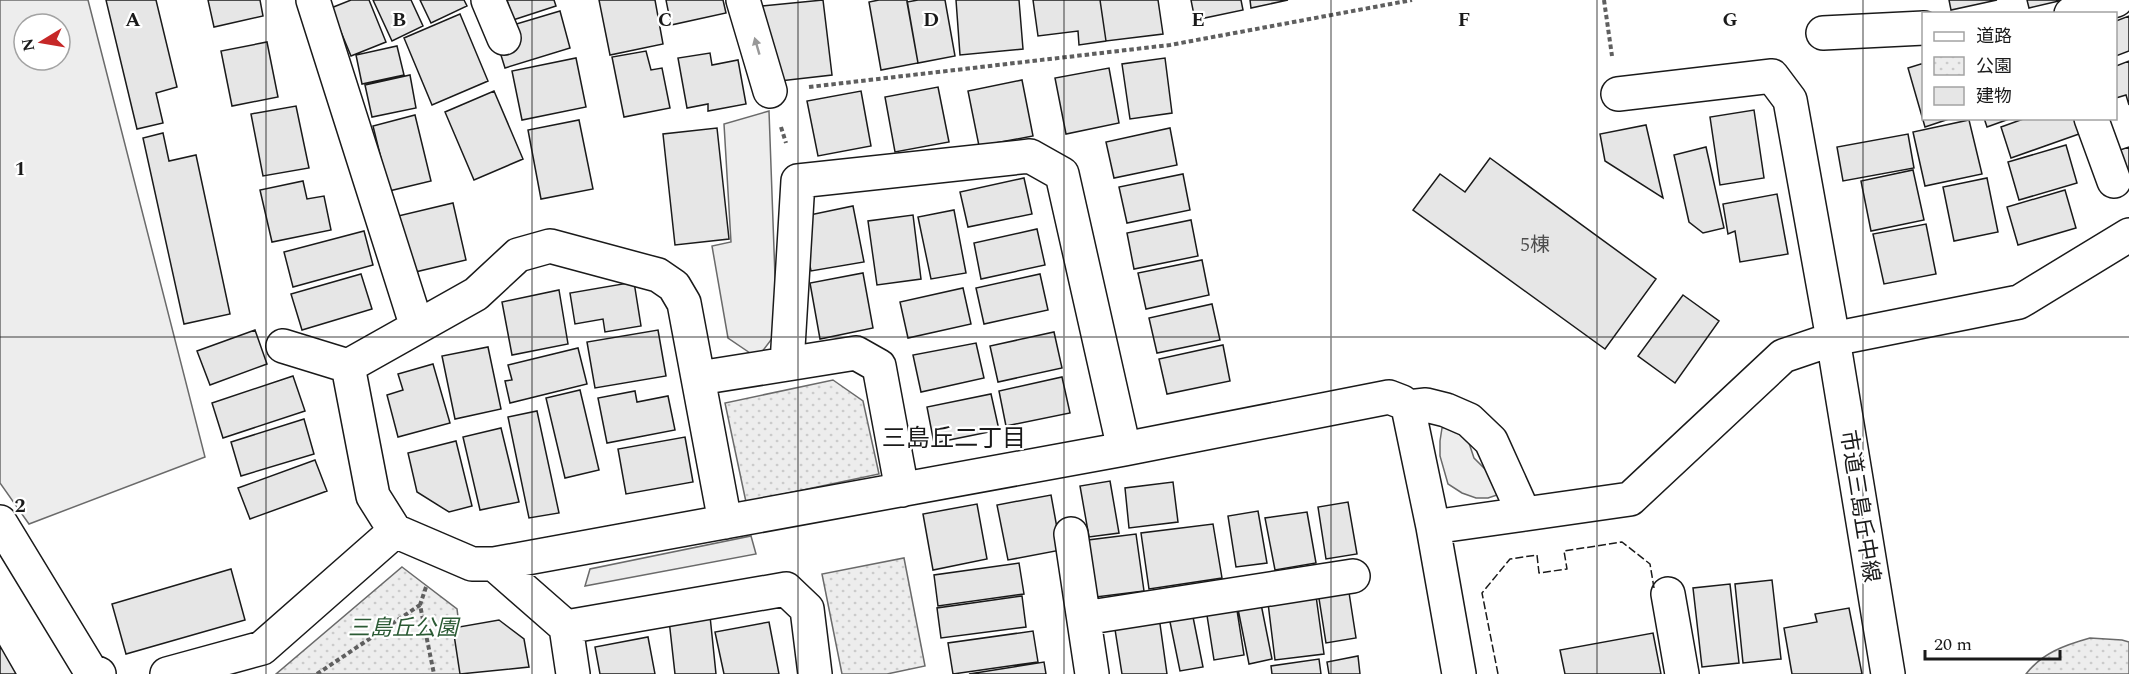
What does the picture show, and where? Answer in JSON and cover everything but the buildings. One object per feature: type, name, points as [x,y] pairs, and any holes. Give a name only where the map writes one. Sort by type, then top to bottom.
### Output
[{"type":"street","points":[[313,0],[417,327]]},
{"type":"street","points":[[488,0],[504,38]]},
{"type":"street","points":[[744,0],[770,91]]},
{"type":"street","points":[[2077,12],[2108,1]]},
{"type":"street","points":[[1823,33],[1922,28]]},
{"type":"street","name":"市道三島丘中線","points":[[1618,94],[1772,76],[1790,100],[1833,339],[1888,674]]},
{"type":"street","points":[[2092,120],[2114,181]]},
{"type":"street","points":[[787,364],[798,181],[1030,156],[1062,174],[1124,449]]},
{"type":"street","points":[[1433,527],[1630,499],[1783,356],[1833,339],[2019,302],[2129,235]]},
{"type":"street","points":[[284,346],[348,366],[476,294],[518,255],[550,246],[658,275],[674,286],[684,303],[725,522]]},
{"type":"street","points":[[699,378],[856,354],[879,366],[902,490]]},
{"type":"street","points":[[348,366],[373,496],[395,531],[472,564],[494,564],[902,490],[1389,397],[1408,407],[1433,527],[1459,674]]},
{"type":"street","points":[[1408,407],[1426,405],[1446,410],[1469,420],[1491,441],[1524,514]]},
{"type":"street","points":[[0,522],[90,670],[99,674]]},
{"type":"street","points":[[167,674],[262,648],[395,531]]},
{"type":"street","points":[[1071,534],[1092,674]]},
{"type":"street","points":[[494,564],[566,627],[573,674]]},
{"type":"street","points":[[1084,618],[1353,576]]},
{"type":"street","points":[[566,627],[786,589],[807,609],[815,674]]},
{"type":"street","points":[[1668,594],[1682,674]]},
{"type":"path","points":[[798,181],[770,91],[1170,45],[1412,0]]},
{"type":"path","points":[[1604,0],[1618,94]]},
{"type":"path","points":[[434,674],[420,604],[438,549]]},
{"type":"path","points":[[317,674],[420,604]]},
{"type":"shaded area","points":[[0,0],[88,0],[205,457],[29,524],[0,483]]},
{"type":"shaded area","points":[[769,111],[777,332],[761,353],[753,355],[728,338],[712,246],[731,242],[724,124]]},
{"type":"shaded area","points":[[1454,424],[1467,437],[1474,458],[1493,477],[1500,494],[1488,498],[1476,498],[1448,484],[1440,456],[1440,441],[1442,428]]},
{"type":"shaded area","points":[[751,536],[756,554],[585,586],[590,569]]},
{"type":"green space","points":[[833,380],[863,401],[879,474],[746,502],[725,403]]},
{"type":"green space","points":[[904,558],[925,666],[887,674],[842,674],[822,574]]},
{"type":"green space","name":"三島丘公園","points":[[402,567],[457,609],[465,674],[276,674]]},
{"type":"green space","points":[[2090,638],[2129,642],[2129,674],[2026,674],[2047,655]]},
{"type":"fence","points":[[1498,674],[1482,593],[1510,559],[1537,555],[1539,573],[1567,569],[1564,551],[1622,542],[1650,564],[1654,588]]},
{"type":"district","name":"三島丘二丁目","points":[[954,438]]}]
